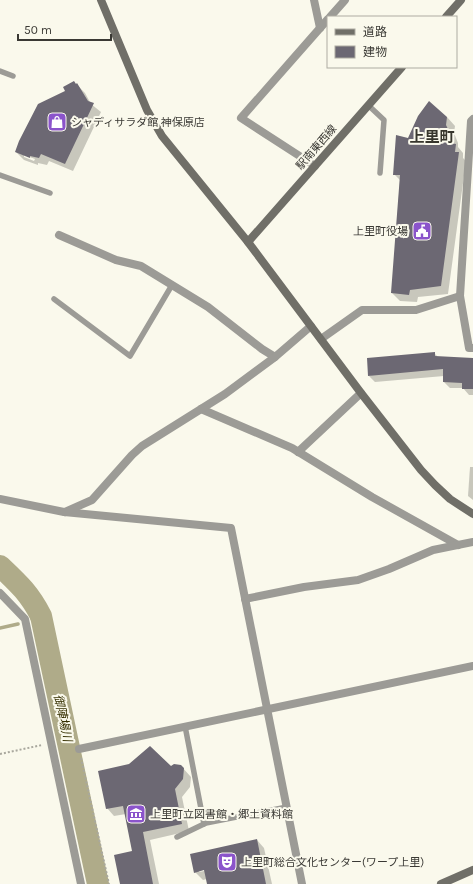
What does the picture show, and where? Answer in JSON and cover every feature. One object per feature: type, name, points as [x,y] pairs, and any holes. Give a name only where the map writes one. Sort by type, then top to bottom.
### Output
[{"type":"street","points":[[101,0],[147,110],[162,136],[248,242],[361,394],[421,470],[450,499],[473,514]]},
{"type":"street","points":[[314,0],[320,28]]},
{"type":"street","points":[[331,16],[345,0]]},
{"type":"street","points":[[447,16],[461,0]]},
{"type":"street","points":[[314,166],[241,118],[327,20]]},
{"type":"street","name":"駅南東西線","points":[[248,242],[401,68]]},
{"type":"street","points":[[473,119],[471,121],[460,296],[469,348],[473,348]]},
{"type":"street","points":[[59,235],[116,260],[141,266],[208,307],[262,349],[275,357]]},
{"type":"street","points":[[321,339],[362,310],[416,310],[460,296]]},
{"type":"street","points":[[64,512],[92,500],[132,455],[142,446],[225,394],[275,357],[311,326]]},
{"type":"street","points":[[298,452],[361,394]]},
{"type":"street","points":[[201,409],[298,452],[372,497],[458,545]]},
{"type":"street","points":[[0,499],[64,512],[231,528],[302,884]]},
{"type":"street","points":[[245,599],[304,587],[358,580],[389,569],[433,550],[473,542]]},
{"type":"street","points":[[0,593],[25,619],[81,884]]},
{"type":"street","points":[[79,749],[267,708],[473,666]]},
{"type":"street","points":[[441,884],[473,870]]},
{"type":"lane","points":[[0,71],[14,76]]},
{"type":"lane","points":[[368,105],[384,120],[380,173]]},
{"type":"lane","points":[[0,175],[50,193]]},
{"type":"lane","points":[[54,299],[130,356],[172,285]]},
{"type":"lane","points":[[185,726],[204,824]]},
{"type":"lane","points":[[177,837],[204,824],[287,807]]},
{"type":"path","points":[[0,754],[51,743]]},
{"type":"path","points":[[79,749],[109,884]]},
{"type":"building","name":"シャディサラダ館 神保原店","points":[[74,81],[76,84],[77,83],[88,101],[94,103],[65,164],[41,154],[39,158],[30,156],[30,158],[15,152],[38,104],[65,91],[63,87]]},
{"type":"building","name":"上里町役場","points":[[429,101],[447,117],[446,125],[451,135],[450,143],[456,144],[455,152],[459,152],[441,286],[410,290],[409,295],[391,293],[400,175],[393,175],[396,135],[408,138],[418,116]]},
{"type":"building","points":[[435,352],[435,356],[473,358],[473,389],[462,389],[462,383],[443,382],[443,369],[368,376],[367,358]]},
{"type":"building","points":[[150,746],[171,766],[174,764],[181,765],[184,768],[183,779],[175,789],[182,824],[143,832],[153,884],[120,884],[114,855],[132,851],[123,806],[106,809],[98,771],[129,764]]},
{"type":"building","name":"上里町総合文化センター(ワープ上里)","points":[[257,839],[266,884],[207,884],[204,870],[194,873],[190,854]]},
{"type":"waterway","name":"御陣場川","points":[[0,566],[23,589],[41,616],[98,884]]},
{"type":"waterway","points":[[32,619],[41,616]]},
{"type":"waterway","points":[[0,628],[18,624]]},
{"type":"place","name":"シャディサラダ館 神保原店","points":[[57,122]]},
{"type":"place","name":"上里町役場","points":[[422,231]]},
{"type":"place","name":"上里町立図書館・郷土資料館","points":[[136,814]]},
{"type":"place","name":"上里町総合文化センター(ワープ上里)","points":[[227,862]]},
{"type":"district","name":"上里町","points":[[432,137]]}]
